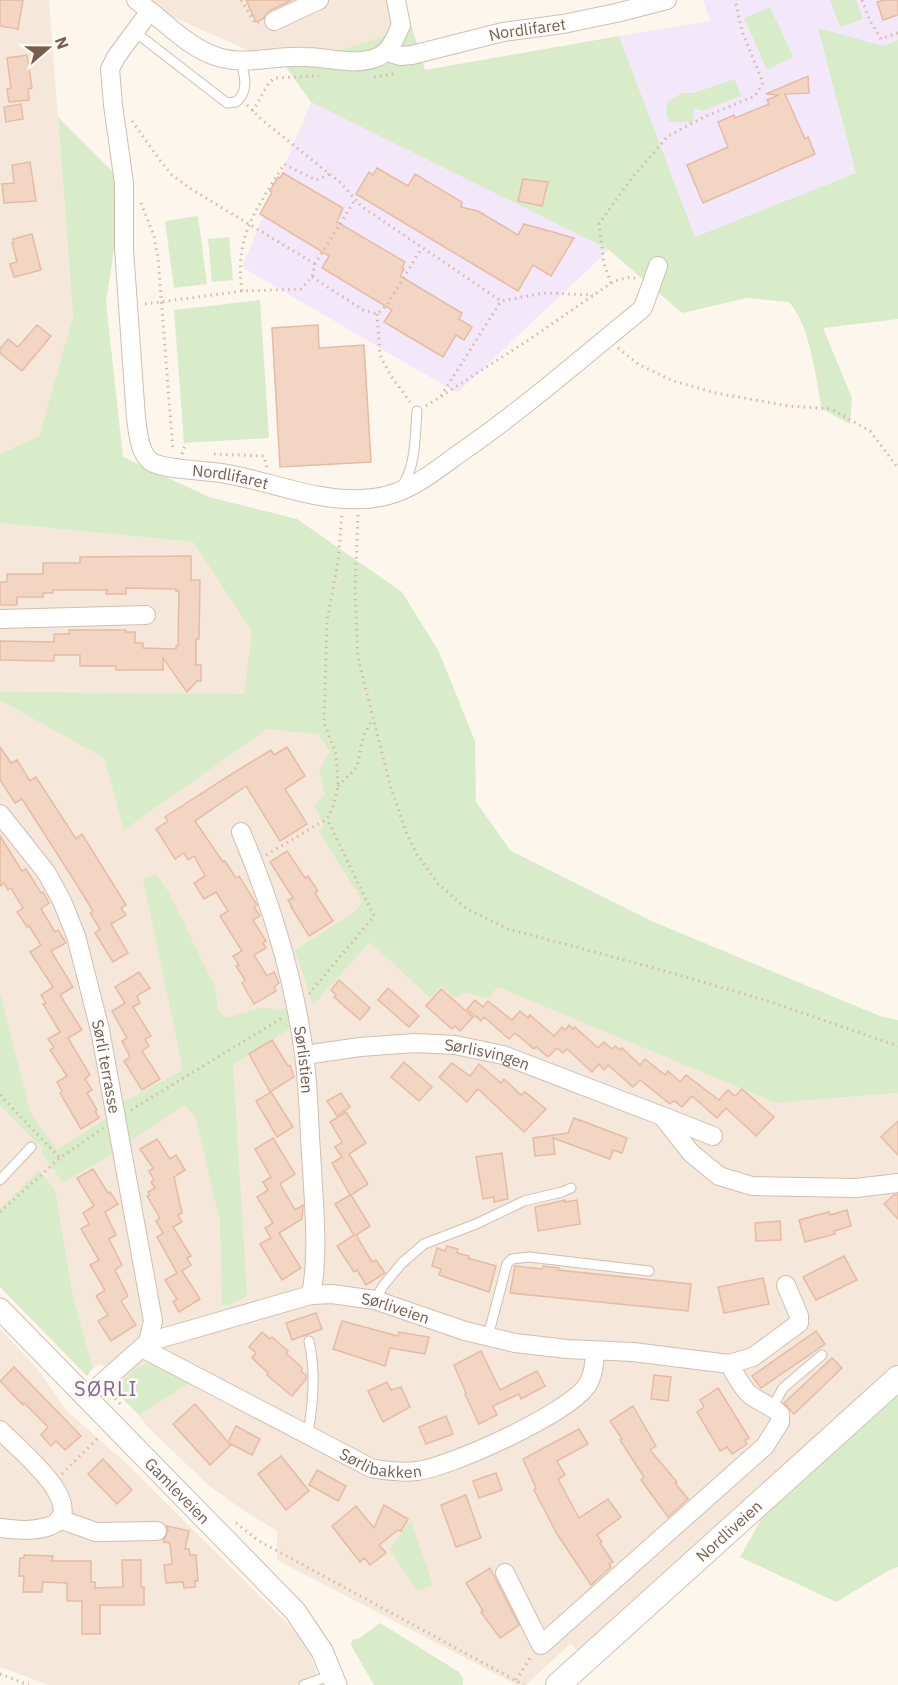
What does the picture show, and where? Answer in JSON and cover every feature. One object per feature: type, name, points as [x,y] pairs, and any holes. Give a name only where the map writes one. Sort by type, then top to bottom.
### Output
[{"type":"main road","name":"Nordliveien","points":[[558,1685],[898,1378]]},
{"type":"street","points":[[274,21],[319,0]]},
{"type":"street","points":[[387,52],[401,25],[396,0]]},
{"type":"street","name":"Nordlifaret","points":[[658,267],[643,308],[491,432],[432,473],[396,493],[351,499],[296,492],[222,473],[163,466],[151,461],[144,453],[138,437],[124,249],[124,183],[110,69],[135,32],[143,6],[196,48],[218,57],[241,62],[304,57],[350,62],[375,58],[387,52],[400,56],[412,56],[503,32],[584,20],[667,0]]},
{"type":"street","points":[[0,619],[146,615]]},
{"type":"street","name":"Sørli terrasse","points":[[0,814],[46,872],[62,901],[76,936],[100,1030],[153,1322],[145,1345]]},
{"type":"street","name":"Sørlistien","points":[[241,832],[278,932],[294,993],[304,1055],[316,1238],[311,1294]]},
{"type":"street","name":"Sørlisvingen","points":[[304,1055],[360,1047],[404,1044],[454,1045],[503,1055],[712,1136]]},
{"type":"street","points":[[662,1116],[691,1153],[719,1176],[752,1186],[856,1188],[898,1183]]},
{"type":"street","name":"Sørliveien","points":[[85,1398],[145,1345],[311,1294],[332,1294],[375,1300],[465,1331],[515,1343],[595,1351],[633,1352],[729,1364],[753,1357],[799,1323],[799,1316],[786,1285]]},
{"type":"street","name":"Gamleveien","points":[[0,1309],[85,1398],[118,1417],[295,1611],[314,1637],[334,1680]]},
{"type":"street","name":"Sørlibakken","points":[[145,1345],[371,1468],[393,1472],[417,1471],[441,1466],[506,1438],[572,1401],[586,1386],[593,1371],[595,1351]]},
{"type":"street","points":[[505,1573],[541,1645],[765,1446],[780,1422],[780,1414],[773,1406],[765,1405],[746,1391],[729,1364]]},
{"type":"street","points":[[0,1430],[53,1484],[63,1507],[59,1519],[50,1526],[25,1531],[0,1528]]},
{"type":"street","points":[[59,1519],[96,1532],[157,1531]]},
{"type":"lane","points":[[135,32],[224,101],[233,103],[244,93],[246,81],[241,62]]},
{"type":"lane","points":[[396,493],[406,480],[410,467],[414,450],[417,411]]},
{"type":"lane","points":[[0,1180],[31,1147]]},
{"type":"lane","points":[[375,1300],[401,1264],[424,1244],[476,1224],[524,1201],[571,1188]]},
{"type":"lane","points":[[488,1335],[507,1264],[512,1259],[529,1257],[649,1271]]},
{"type":"lane","points":[[308,1434],[314,1374],[309,1341]]},
{"type":"lane","points":[[773,1406],[783,1388],[822,1355]]},
{"type":"lane","points":[[304,1685],[334,1680]]},
{"type":"path","points":[[241,0],[255,23],[274,21]]},
{"type":"path","points":[[611,283],[604,264],[599,224],[631,179],[668,136],[704,117],[755,96],[763,83],[742,31],[735,0]]},
{"type":"path","points":[[862,0],[870,21],[881,39],[898,33]]},
{"type":"path","points":[[241,98],[262,120],[330,174],[355,200],[421,248],[501,301],[544,293],[593,295]]},
{"type":"path","points":[[113,105],[124,112],[141,132],[172,175],[201,196],[315,264]]},
{"type":"path","points":[[242,291],[239,261],[242,242],[248,224],[284,164],[315,180],[330,174]]},
{"type":"path","points":[[129,304],[242,291],[300,289],[312,277],[315,264],[355,200]]},
{"type":"path","points":[[140,201],[154,236],[158,258],[173,456]]},
{"type":"path","points":[[377,314],[387,305],[421,248]]},
{"type":"path","points":[[312,277],[363,310],[377,314]]},
{"type":"path","points":[[377,314],[380,355],[417,411],[611,283],[630,277],[651,286]]},
{"type":"path","points":[[441,396],[501,301]]},
{"type":"path","points":[[606,338],[638,364],[673,381],[716,393],[789,406],[831,409],[870,431],[898,468]]},
{"type":"path","points":[[181,455],[186,443]]},
{"type":"path","points":[[351,499],[358,658],[372,720],[390,785],[410,842],[438,884],[467,909],[524,935],[651,967],[768,1001],[898,1046]]},
{"type":"path","points":[[254,862],[327,819],[334,804],[338,786],[336,754],[324,723],[327,621],[351,499]]},
{"type":"path","points":[[338,786],[357,767],[363,737],[372,720]]},
{"type":"path","points":[[0,1095],[60,1158]]},
{"type":"path","points":[[0,1212],[60,1158],[117,1119]]},
{"type":"path","points":[[53,1484],[118,1417],[110,1392]]},
{"type":"path","points":[[232,1519],[259,1541],[524,1685]]},
{"type":"path","points":[[516,1680],[541,1645]]},
{"type":"path","points":[[0,1674],[29,1685]]},
{"type":"shaded area","points":[[0,0],[49,0],[73,316],[39,436],[0,454]]},
{"type":"shaded area","points":[[134,0],[401,0],[412,27],[286,67]]},
{"type":"shaded area","points":[[703,0],[898,0],[898,40],[883,46],[819,29],[857,173],[695,237],[619,36],[710,21]]},
{"type":"shaded area","points":[[311,102],[609,250],[457,393],[242,267]]},
{"type":"shaded area","points":[[0,523],[193,542],[476,977],[776,1103],[898,1093],[898,1378],[587,1659],[570,1644],[526,1685],[517,1685],[277,1560],[277,1531],[208,1485],[147,1426],[102,1364],[93,1368],[73,1297],[0,1209]]},
{"type":"shaded area","points":[[0,1329],[36,1367],[67,1411],[127,1464],[296,1632],[311,1656],[320,1685],[49,1685],[0,1667]]},
{"type":"green space","points":[[830,0],[856,0],[863,19],[840,27]]},
{"type":"green space","points":[[770,7],[793,57],[767,70],[744,18]]},
{"type":"green space","points":[[412,27],[425,70],[619,36],[695,237],[856,173],[818,28],[883,46],[898,40],[898,319],[823,328],[852,398],[850,424],[822,409],[807,338],[789,302],[747,298],[682,313],[609,250],[311,102],[286,67]]},
{"type":"green space","points":[[735,79],[741,96],[702,111],[694,108],[693,122],[670,122],[666,114],[668,101],[682,93],[693,93]]},
{"type":"green space","points":[[58,117],[124,183],[106,302],[123,457],[209,497],[297,519],[402,592],[439,652],[475,741],[476,802],[511,851],[654,922],[880,1016],[898,1020],[898,1093],[776,1103],[498,987],[488,998],[464,992],[456,998],[441,986],[430,998],[370,942],[313,1005],[295,950],[353,913],[363,902],[319,831],[324,825],[314,805],[325,795],[319,770],[330,752],[318,734],[267,729],[124,830],[104,758],[0,700],[0,692],[244,694],[252,632],[193,542],[0,523],[0,454],[39,436],[73,316]]},
{"type":"green space","points":[[198,216],[207,284],[174,288],[165,221]]},
{"type":"green space","points":[[229,237],[233,280],[212,282],[208,239]]},
{"type":"green space","points":[[260,300],[269,438],[184,443],[174,310]]},
{"type":"green space","points":[[156,874],[169,893],[215,987],[218,1010],[227,1018],[259,1008],[287,1009],[292,1027],[233,1065],[247,1296],[229,1305],[222,1305],[220,1221],[195,1116],[184,1105],[126,1144],[121,1103],[183,1070],[143,879]]},
{"type":"green space","points":[[0,993],[31,1114],[57,1150],[108,1117],[115,1153],[63,1182],[43,1156],[41,1147],[0,1105]]},
{"type":"green space","points":[[39,1170],[55,1190],[73,1297],[93,1368],[87,1376],[0,1287],[0,1209]]},
{"type":"green space","points":[[155,1360],[191,1382],[139,1415],[114,1390],[134,1369]]},
{"type":"green space","points":[[898,1393],[898,1567],[836,1602],[740,1557],[769,1506]]},
{"type":"green space","points":[[408,1523],[412,1523],[433,1585],[417,1591],[390,1549]]},
{"type":"green space","points":[[380,1623],[459,1672],[463,1678],[463,1685],[374,1685],[351,1645],[352,1640],[360,1638]]},
{"type":"building","points":[[0,0],[23,0],[18,29],[0,26]]},
{"type":"building","points":[[246,0],[292,0],[269,11],[263,19],[256,22]]},
{"type":"building","points":[[898,0],[898,15],[883,20],[877,2]]},
{"type":"building","points":[[27,55],[32,88],[28,89],[29,100],[9,102],[7,89],[11,88],[7,58]]},
{"type":"building","points":[[808,76],[809,93],[785,94],[805,139],[808,137],[815,154],[703,203],[687,165],[728,147],[718,122],[734,115],[735,118],[769,104],[767,100],[779,95],[766,94]]},
{"type":"building","points":[[21,104],[23,119],[6,122],[4,107]]},
{"type":"building","points":[[30,162],[36,201],[4,203],[2,184],[14,183],[12,165]]},
{"type":"building","points":[[377,168],[408,186],[415,174],[462,202],[461,207],[478,211],[518,235],[524,224],[574,238],[551,276],[533,265],[518,291],[356,194],[369,172],[373,175]]},
{"type":"building","points":[[283,173],[343,208],[337,222],[405,262],[400,276],[462,313],[459,319],[472,327],[464,340],[456,335],[443,357],[384,322],[392,310],[322,268],[329,256],[260,214],[272,192],[270,191]]},
{"type":"building","points":[[523,179],[548,182],[542,206],[518,201]]},
{"type":"building","points":[[32,234],[41,270],[14,277],[10,264],[17,262],[13,239]]},
{"type":"building","points":[[37,325],[51,336],[22,371],[0,353],[0,349],[8,339],[18,347]]},
{"type":"building","points":[[318,325],[319,348],[364,345],[371,462],[280,467],[272,328]]},
{"type":"building","points":[[191,556],[191,580],[200,580],[196,665],[201,665],[201,681],[197,681],[187,692],[163,658],[163,670],[116,670],[116,666],[80,666],[80,655],[54,655],[54,661],[0,660],[0,641],[54,642],[54,634],[69,634],[69,630],[126,630],[126,632],[135,632],[135,643],[143,643],[143,648],[176,649],[178,646],[179,591],[176,589],[126,588],[126,594],[106,594],[107,590],[53,590],[53,593],[43,593],[43,597],[17,597],[17,605],[0,605],[0,582],[7,582],[7,574],[43,574],[43,563],[80,563],[80,557]]},
{"type":"building","points":[[0,747],[11,763],[17,760],[30,781],[36,777],[76,839],[82,834],[126,905],[121,908],[126,915],[111,924],[128,953],[113,962],[95,933],[100,929],[90,913],[93,911],[74,880],[22,799],[15,803],[0,780]]},
{"type":"building","points":[[287,747],[305,776],[285,789],[307,824],[280,841],[246,786],[195,821],[223,862],[225,861],[236,878],[239,876],[257,905],[254,907],[260,916],[253,920],[266,941],[263,943],[266,948],[254,955],[267,976],[274,972],[279,983],[274,987],[276,991],[254,1004],[242,983],[245,980],[233,956],[242,951],[220,916],[228,911],[216,892],[204,899],[194,883],[205,876],[194,856],[188,860],[184,853],[175,859],[156,829],[168,821],[165,817],[230,775],[271,750],[274,755]]},
{"type":"building","points":[[0,836],[22,871],[26,869],[41,893],[43,892],[49,903],[41,909],[55,932],[58,930],[66,943],[51,951],[73,987],[60,995],[82,1030],[68,1038],[90,1075],[85,1079],[92,1090],[87,1093],[99,1118],[81,1129],[60,1093],[62,1091],[57,1082],[67,1076],[50,1050],[54,1047],[48,1039],[60,1032],[43,1004],[46,1003],[41,995],[53,987],[30,952],[41,945],[17,912],[23,908],[11,888],[8,890],[4,883],[0,886]]},
{"type":"building","points":[[287,851],[305,878],[308,876],[318,891],[315,893],[333,921],[309,936],[288,900],[293,898],[270,862]]},
{"type":"building","points":[[139,972],[150,988],[137,996],[140,1003],[133,1007],[151,1036],[145,1039],[149,1046],[142,1051],[160,1079],[142,1090],[124,1061],[130,1057],[122,1041],[127,1038],[112,1011],[125,1003],[115,987]]},
{"type":"building","points":[[339,980],[370,1008],[360,1020],[334,997],[336,995],[331,990]]},
{"type":"building","points":[[388,988],[419,1016],[409,1027],[378,1000]]},
{"type":"building","points":[[441,989],[473,1017],[460,1031],[455,1026],[452,1029],[426,1006]]},
{"type":"building","points":[[475,1000],[483,1007],[488,1001],[512,1020],[520,1011],[528,1018],[530,1015],[554,1036],[562,1027],[565,1030],[569,1025],[573,1029],[575,1027],[598,1048],[604,1042],[612,1049],[615,1046],[620,1050],[622,1048],[640,1065],[645,1059],[665,1075],[668,1071],[680,1082],[686,1075],[719,1100],[728,1090],[735,1096],[742,1089],[774,1117],[756,1136],[726,1108],[717,1118],[692,1096],[682,1107],[673,1101],[670,1104],[640,1080],[633,1087],[608,1065],[604,1070],[599,1064],[592,1072],[567,1049],[563,1053],[557,1048],[548,1057],[515,1033],[509,1039],[484,1017],[481,1021],[467,1009]]},
{"type":"building","points":[[272,1040],[288,1066],[290,1065],[294,1077],[270,1092],[249,1054]]},
{"type":"building","points":[[404,1062],[432,1087],[419,1101],[391,1077]]},
{"type":"building","points":[[452,1063],[470,1076],[479,1064],[501,1083],[504,1079],[521,1095],[525,1092],[546,1109],[524,1132],[478,1089],[467,1102],[439,1077]]},
{"type":"building","points":[[271,1092],[293,1127],[277,1137],[256,1101]]},
{"type":"building","points":[[341,1093],[350,1107],[337,1116],[327,1101]]},
{"type":"building","points":[[346,1112],[366,1143],[349,1154],[368,1184],[351,1195],[370,1226],[356,1235],[372,1262],[376,1260],[385,1273],[366,1285],[357,1270],[354,1272],[337,1246],[354,1235],[335,1204],[350,1195],[332,1163],[342,1157],[335,1147],[342,1142],[330,1122]]},
{"type":"building","points":[[574,1118],[627,1138],[622,1153],[613,1150],[610,1159],[553,1138],[555,1154],[535,1156],[533,1138],[568,1133]]},
{"type":"building","points":[[898,1121],[898,1155],[881,1137]]},
{"type":"building","points":[[273,1138],[295,1174],[280,1184],[295,1210],[303,1205],[302,1219],[279,1233],[301,1268],[282,1280],[260,1244],[271,1238],[265,1228],[273,1223],[257,1197],[268,1190],[263,1182],[271,1177],[255,1149]]},
{"type":"building","points":[[157,1139],[170,1159],[176,1155],[185,1170],[174,1177],[182,1213],[178,1215],[182,1222],[173,1227],[191,1256],[187,1258],[191,1265],[182,1271],[200,1299],[179,1312],[173,1302],[177,1299],[165,1280],[177,1273],[157,1237],[163,1233],[156,1221],[160,1218],[147,1196],[150,1195],[148,1192],[155,1188],[149,1171],[153,1168],[140,1149]]},
{"type":"building","points":[[502,1153],[508,1199],[494,1202],[494,1197],[483,1199],[476,1157]]},
{"type":"building","points":[[93,1169],[118,1204],[105,1212],[116,1235],[109,1239],[122,1265],[115,1270],[128,1296],[121,1301],[136,1325],[111,1341],[98,1321],[108,1315],[96,1296],[105,1290],[90,1265],[99,1260],[81,1229],[89,1224],[83,1213],[94,1206],[77,1178]]},
{"type":"building","points":[[898,1194],[898,1219],[884,1204]]},
{"type":"building","points":[[565,1200],[565,1202],[577,1200],[580,1224],[538,1231],[535,1207]]},
{"type":"building","points":[[847,1210],[851,1226],[834,1231],[835,1234],[805,1242],[799,1220]]},
{"type":"building","points":[[780,1221],[781,1240],[756,1241],[755,1223]]},
{"type":"building","points":[[447,1246],[458,1249],[457,1253],[469,1256],[468,1258],[496,1266],[489,1292],[439,1275],[441,1269],[432,1266],[437,1248],[445,1251]]},
{"type":"building","points":[[844,1256],[857,1280],[816,1300],[803,1277]]},
{"type":"building","points":[[515,1266],[542,1269],[543,1266],[559,1268],[558,1270],[691,1284],[688,1311],[510,1293]]},
{"type":"building","points":[[763,1278],[769,1304],[724,1313],[718,1287]]},
{"type":"building","points":[[316,1313],[322,1329],[292,1340],[286,1323]]},
{"type":"building","points":[[342,1321],[398,1336],[399,1332],[429,1337],[425,1354],[390,1348],[385,1366],[333,1349]]},
{"type":"building","points":[[816,1331],[825,1344],[761,1388],[752,1376]]},
{"type":"building","points":[[262,1332],[270,1339],[272,1337],[288,1351],[286,1353],[306,1375],[306,1379],[292,1396],[267,1375],[268,1373],[252,1358],[256,1353],[249,1347]]},
{"type":"building","points":[[481,1351],[500,1390],[537,1371],[545,1386],[521,1399],[519,1394],[493,1406],[497,1415],[479,1424],[454,1365]]},
{"type":"building","points":[[832,1358],[842,1368],[794,1414],[784,1403]]},
{"type":"building","points":[[14,1367],[81,1436],[65,1450],[56,1441],[51,1446],[41,1435],[48,1427],[0,1381]]},
{"type":"building","points":[[654,1375],[671,1377],[668,1401],[651,1399]]},
{"type":"building","points":[[387,1382],[391,1390],[401,1387],[410,1407],[383,1422],[368,1391]]},
{"type":"building","points":[[718,1388],[749,1438],[745,1440],[747,1444],[732,1454],[727,1447],[720,1451],[697,1412],[704,1407],[700,1400]]},
{"type":"building","points":[[195,1404],[228,1442],[236,1426],[260,1439],[252,1455],[229,1443],[231,1445],[210,1465],[173,1424]]},
{"type":"building","points":[[633,1406],[656,1446],[650,1450],[688,1499],[668,1517],[641,1480],[644,1477],[610,1421]]},
{"type":"building","points":[[446,1416],[453,1434],[426,1444],[419,1427]]},
{"type":"building","points":[[579,1429],[588,1444],[557,1461],[565,1475],[558,1479],[579,1518],[608,1499],[621,1517],[597,1535],[613,1562],[609,1564],[611,1567],[591,1585],[557,1534],[534,1490],[536,1488],[523,1459]]},
{"type":"building","points":[[281,1456],[309,1491],[286,1510],[258,1474]]},
{"type":"building","points":[[103,1459],[132,1490],[117,1504],[88,1474]]},
{"type":"building","points":[[317,1470],[346,1486],[338,1501],[309,1485]]},
{"type":"building","points":[[496,1473],[502,1490],[479,1498],[473,1481]]},
{"type":"building","points":[[466,1495],[481,1538],[456,1547],[441,1505]]},
{"type":"building","points":[[384,1505],[408,1519],[401,1531],[398,1530],[379,1545],[386,1553],[370,1565],[364,1558],[360,1562],[332,1526],[356,1506],[374,1528]]},
{"type":"building","points":[[167,1526],[189,1531],[185,1549],[189,1549],[190,1555],[196,1555],[198,1581],[195,1581],[195,1587],[184,1588],[183,1582],[166,1583],[164,1565],[172,1564],[170,1543],[163,1542],[168,1531]]},
{"type":"building","points":[[24,1555],[53,1556],[52,1561],[91,1561],[91,1582],[95,1582],[95,1588],[123,1587],[122,1560],[141,1560],[144,1605],[100,1605],[100,1634],[82,1634],[82,1601],[67,1601],[67,1583],[43,1582],[42,1592],[23,1592],[24,1576],[19,1576],[20,1558],[24,1558]]},
{"type":"building","points":[[490,1568],[519,1625],[500,1638],[481,1612],[483,1611],[466,1583]]},
{"type":"district","name":"SØRLI","points":[[106,1388]]}]
